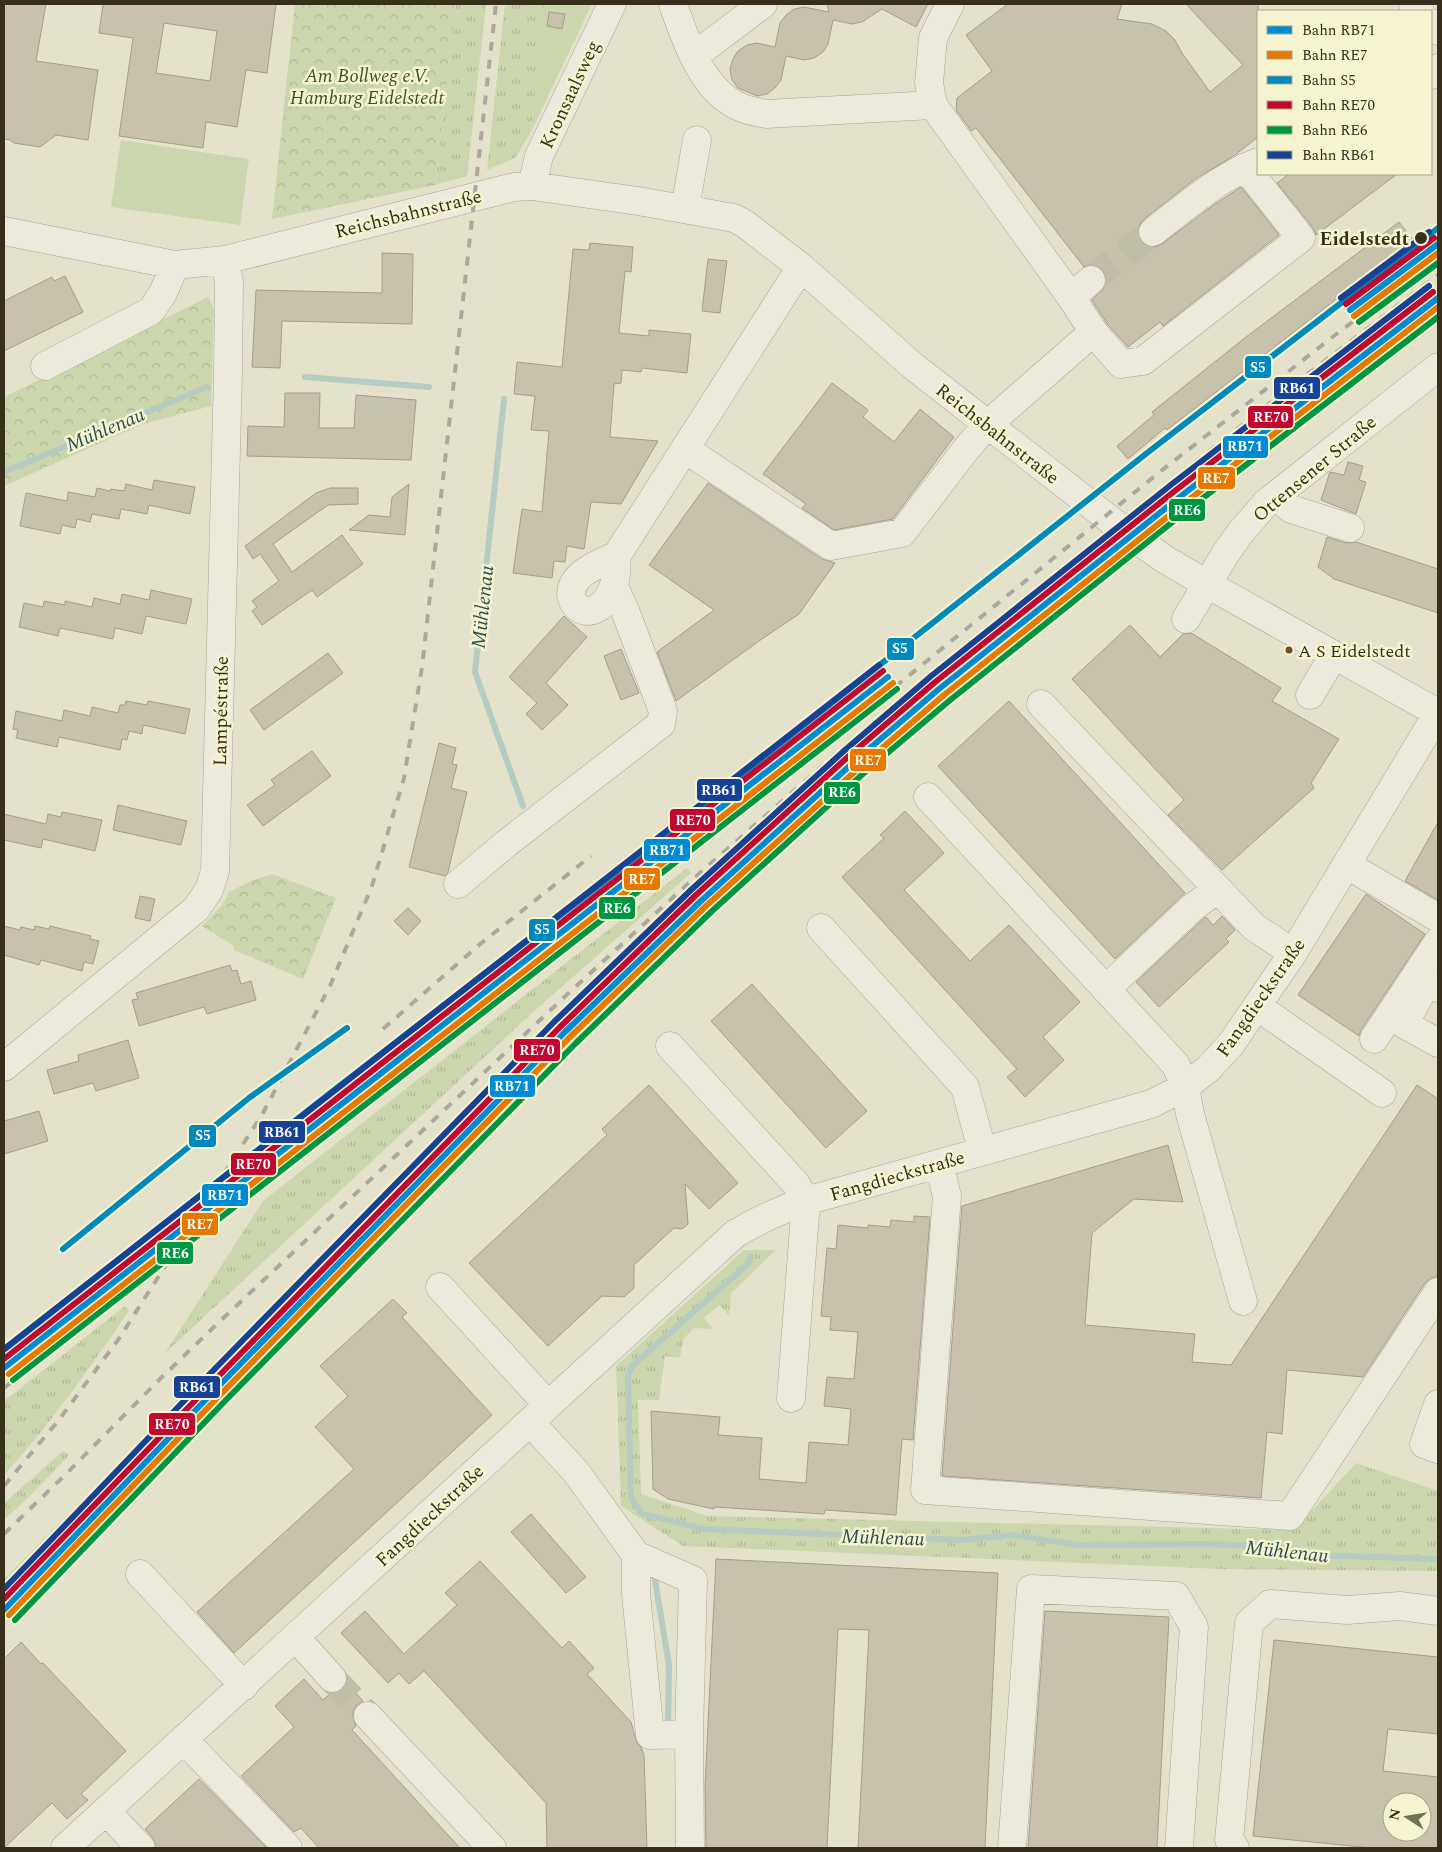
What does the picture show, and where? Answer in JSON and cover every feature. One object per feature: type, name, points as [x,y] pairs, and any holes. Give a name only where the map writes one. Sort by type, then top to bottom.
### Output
[{"type":"street","name":"Kronsaalsweg","points":[[532,186],[540,156],[612,4]]},
{"type":"street","points":[[673,4],[686,42],[710,83],[724,98],[740,107],[766,114],[933,105]]},
{"type":"street","points":[[694,56],[763,4]]},
{"type":"street","points":[[950,4],[933,38],[929,83],[933,105],[1081,288],[1094,334],[1121,364],[1143,361],[1301,238],[1259,175]]},
{"type":"street","points":[[685,209],[697,140]]},
{"type":"street","points":[[1153,232],[1194,200],[1252,165]]},
{"type":"street","name":"Reichsbahnstraße","points":[[4,231],[175,265],[225,260],[484,194],[532,186],[638,201],[734,218],[745,224],[801,267],[913,366],[1127,533],[1166,560],[1207,584],[1438,713]]},
{"type":"street","name":"Lampéstraße","points":[[4,1067],[196,909],[209,890],[215,871],[228,373],[229,282],[225,260]]},
{"type":"street","points":[[45,366],[151,311],[163,293],[175,265]]},
{"type":"street","points":[[617,555],[577,578],[572,589],[573,601],[579,609],[588,612],[599,608],[607,599],[614,587],[617,555],[801,267]]},
{"type":"street","points":[[685,449],[831,546],[902,533],[987,425],[1083,341],[1094,334]]},
{"type":"street","name":"Ottensener Straße","points":[[1186,618],[1241,532],[1266,503],[1432,378]]},
{"type":"street","points":[[1275,496],[1291,509],[1350,528]]},
{"type":"street","points":[[458,884],[507,843],[661,724],[664,711],[614,587]]},
{"type":"street","points":[[1310,695],[1334,655]]},
{"type":"street","points":[[1041,704],[1254,927],[1293,953]]},
{"type":"street","name":"Fangdieckstraße","points":[[65,1848],[244,1686],[735,1234],[778,1210],[806,1201],[1151,1104],[1185,1087],[1208,1069],[1231,1044],[1293,953],[1438,713]]},
{"type":"street","points":[[928,797],[1176,1065],[1185,1087],[1190,1114],[1243,1301]]},
{"type":"street","points":[[1347,865],[1438,918]]},
{"type":"street","points":[[1106,989],[1193,907],[1218,889]]},
{"type":"street","points":[[821,928],[965,1087],[982,1150]]},
{"type":"street","points":[[1374,1039],[1438,942]]},
{"type":"street","points":[[1438,988],[1428,981],[1404,1024],[1438,1043]]},
{"type":"street","points":[[1258,1007],[1382,1093]]},
{"type":"street","points":[[670,1046],[796,1184],[806,1201]]},
{"type":"street","points":[[938,1164],[947,1196],[925,1490],[1290,1516],[1438,1292]]},
{"type":"street","name":"Fangdieckstraße","points":[[791,1398],[806,1201]]},
{"type":"street","points":[[440,1287],[539,1414],[576,1472],[636,1555],[693,1580],[689,1734],[690,1848]]},
{"type":"street","points":[[1438,1404],[1424,1444],[1438,1449]]},
{"type":"street","points":[[636,1555],[636,1594],[650,1735],[689,1734]]},
{"type":"street","points":[[140,1574],[244,1686]]},
{"type":"street","points":[[1012,1848],[1031,1589],[1176,1596],[1194,1627],[1179,1848]]},
{"type":"street","points":[[1235,1848],[1229,1840],[1249,1623],[1270,1604],[1346,1610],[1400,1606],[1438,1611]]},
{"type":"street","points":[[296,1638],[332,1678]]},
{"type":"street","points":[[368,1716],[492,1848]]},
{"type":"street","points":[[184,1740],[288,1848]]},
{"type":"street","points":[[106,1811],[141,1848]]},
{"type":"green space","name":"Am Bollweg e.V. Hamburg Eidelstedt","points":[[295,4],[456,4],[435,185],[272,219]]},
{"type":"green space","points":[[456,4],[486,4],[467,176],[435,185]]},
{"type":"green space","points":[[505,4],[544,4],[531,132],[515,158],[487,170]]},
{"type":"green space","points":[[544,4],[592,4],[531,132]]},
{"type":"green space","points":[[121,140],[249,159],[240,225],[111,207]]},
{"type":"green space","points":[[208,297],[214,309],[211,406],[143,424],[4,486],[4,397]]},
{"type":"green space","points":[[687,868],[691,873],[532,1013],[165,1353],[263,1201]]},
{"type":"green space","points":[[272,874],[336,898],[303,979],[234,950],[234,946],[202,926],[223,904],[229,892],[251,881]]},
{"type":"green space","points":[[744,1250],[776,1250],[731,1293],[729,1315],[719,1305],[704,1318],[713,1329],[694,1328],[683,1339],[680,1358],[665,1356],[659,1400],[638,1400],[641,1494],[707,1516],[1294,1530],[1356,1463],[1438,1491],[1438,1571],[1222,1569],[683,1546],[621,1506],[616,1366]]},
{"type":"green space","points":[[125,1306],[129,1311],[85,1374],[38,1436],[4,1475],[4,1401]]},
{"type":"green space","points":[[63,1451],[69,1455],[4,1520],[4,1503]]},
{"type":"green space","points":[[121,1461],[124,1466],[87,1509],[4,1592],[4,1579]]},
{"type":"building","points":[[4,4],[46,4],[36,61],[98,70],[88,140],[56,135],[40,147],[14,143],[4,139]]},
{"type":"building","points":[[103,4],[276,4],[267,73],[246,70],[237,127],[206,122],[203,148],[119,136],[133,38],[99,33]],"holes":[[[164,23],[217,31],[210,81],[156,73]]]},
{"type":"building","points":[[827,4],[928,4],[916,27],[882,9],[862,22],[852,24],[833,20],[828,44],[823,52],[814,58],[804,60],[786,56],[781,80],[767,94],[757,96],[738,88],[732,80],[730,69],[738,51],[747,45],[757,43],[775,47],[780,23],[786,15],[794,9],[804,7],[829,12]]},
{"type":"building","points":[[1008,4],[1122,4],[1117,19],[1152,24],[1166,31],[1175,40],[1210,92],[1243,65],[1186,4],[1258,4],[1257,138],[1235,155],[1194,180],[1143,220],[1139,226],[1138,234],[1140,241],[1147,246],[1155,247],[1162,244],[1212,206],[1241,187],[1279,235],[1163,326],[1160,322],[1128,347],[1108,325],[1092,300],[1105,286],[1106,278],[1103,270],[1096,265],[1084,267],[976,128],[971,131],[956,110],[957,98],[992,71],[966,35]]},
{"type":"building","points":[[549,12],[565,14],[562,29],[547,26]]},
{"type":"building","points":[[1288,175],[1396,175],[1316,235],[1313,228],[1277,183]]},
{"type":"building","points":[[1399,222],[1413,240],[1167,430],[1165,428],[1128,459],[1117,446],[1154,415],[1152,412],[1246,337]]},
{"type":"building","points":[[590,243],[633,247],[631,272],[625,271],[619,333],[649,336],[649,330],[691,334],[687,373],[642,368],[641,372],[622,370],[621,383],[614,384],[610,437],[658,441],[621,504],[591,502],[584,549],[567,546],[565,562],[554,561],[552,578],[513,573],[522,509],[542,512],[549,431],[531,430],[535,396],[514,394],[517,362],[562,367],[573,249],[589,250]]},
{"type":"building","points":[[382,253],[413,254],[412,324],[282,321],[280,368],[252,367],[256,290],[382,293]]},
{"type":"building","points":[[708,259],[727,261],[720,313],[702,311]]},
{"type":"building","points":[[65,276],[83,312],[4,351],[4,301],[52,277],[54,281]]},
{"type":"building","points":[[832,383],[868,410],[863,417],[894,442],[920,409],[954,437],[893,519],[834,530],[802,508],[806,504],[763,474]]},
{"type":"building","points":[[285,393],[320,393],[319,428],[354,428],[356,395],[416,400],[411,460],[247,456],[248,426],[284,427]]},
{"type":"building","points":[[1348,462],[1363,466],[1359,480],[1366,482],[1356,514],[1321,500],[1330,472],[1344,475]]},
{"type":"building","points":[[154,480],[195,487],[190,514],[149,505],[147,514],[121,509],[119,519],[92,514],[90,522],[77,519],[75,528],[62,525],[60,534],[20,526],[26,493],[67,501],[68,492],[95,497],[97,488],[110,491],[111,489],[124,491],[126,484],[152,490]]},
{"type":"building","points":[[708,483],[822,559],[835,563],[799,614],[676,701],[657,652],[714,610],[649,565]]},
{"type":"building","points":[[409,484],[405,535],[349,530],[369,515],[390,517],[392,497]]},
{"type":"building","points":[[330,488],[358,488],[358,504],[328,505],[273,544],[292,572],[342,535],[363,564],[317,597],[312,590],[262,625],[252,611],[257,607],[252,601],[279,581],[260,554],[253,559],[245,546],[316,493]]},
{"type":"building","points":[[1327,537],[1346,543],[1356,542],[1438,569],[1438,613],[1334,579],[1318,567]]},
{"type":"building","points":[[151,590],[192,599],[186,624],[146,616],[142,634],[115,628],[113,639],[60,628],[58,636],[19,627],[24,603],[43,607],[44,601],[65,605],[65,601],[92,607],[94,598],[120,604],[122,594],[149,600]]},
{"type":"building","points":[[564,616],[587,637],[546,683],[568,705],[542,730],[526,714],[537,703],[509,677]]},
{"type":"building","points":[[1130,625],[1160,657],[1183,634],[1191,633],[1281,688],[1272,701],[1339,739],[1311,783],[1314,788],[1222,870],[1168,815],[1184,800],[1072,679]]},
{"type":"building","points":[[621,649],[639,693],[621,700],[604,656]]},
{"type":"building","points":[[328,653],[343,673],[264,730],[250,710]]},
{"type":"building","points":[[126,701],[147,705],[148,701],[190,709],[185,734],[143,725],[142,734],[129,731],[127,740],[122,739],[120,750],[59,737],[57,747],[16,738],[18,730],[13,729],[16,711],[62,721],[64,710],[90,716],[92,707],[118,713],[120,705],[125,705]]},
{"type":"building","points":[[1009,701],[1185,893],[1115,959],[938,766]]},
{"type":"building","points":[[439,743],[456,748],[452,764],[457,765],[451,788],[467,792],[448,872],[445,876],[409,867]]},
{"type":"building","points":[[312,751],[331,776],[263,826],[247,805],[275,785],[271,780]]},
{"type":"building","points":[[118,805],[187,821],[181,845],[113,830]]},
{"type":"building","points":[[905,811],[944,853],[904,890],[970,961],[1009,925],[1080,1002],[1043,1037],[1064,1060],[1025,1097],[1007,1077],[1017,1069],[842,877],[884,838],[880,835]]},
{"type":"building","points":[[62,812],[102,820],[95,851],[43,839],[41,848],[4,840],[4,814],[46,824],[48,814],[61,817]]},
{"type":"building","points":[[1438,822],[1438,900],[1405,881]]},
{"type":"building","points":[[1366,894],[1425,934],[1361,1030],[1359,1036],[1298,995]]},
{"type":"building","points":[[140,896],[155,899],[150,921],[135,918]]},
{"type":"building","points":[[408,908],[421,921],[408,935],[394,921]]},
{"type":"building","points":[[1222,916],[1235,930],[1226,939],[1229,942],[1159,1007],[1136,982],[1203,919],[1206,917],[1213,925]]},
{"type":"building","points":[[4,926],[20,930],[21,927],[34,930],[35,926],[49,929],[50,926],[91,936],[90,939],[99,941],[93,964],[84,962],[82,971],[41,960],[39,965],[4,955]]},
{"type":"building","points":[[230,965],[232,971],[237,970],[241,984],[251,981],[256,1000],[207,1014],[204,1007],[139,1026],[132,1000],[138,999],[136,993]]},
{"type":"building","points":[[752,984],[867,1111],[826,1148],[711,1021]]},
{"type":"building","points":[[128,1040],[139,1078],[96,1091],[93,1083],[54,1094],[47,1070],[79,1061],[78,1055]]},
{"type":"building","points":[[649,1085],[738,1183],[709,1209],[685,1184],[688,1224],[682,1229],[674,1228],[634,1265],[634,1288],[624,1297],[602,1296],[548,1346],[469,1263],[607,1135],[602,1129]]},
{"type":"building","points":[[1417,1085],[1438,1099],[1438,1273],[1436,1277],[1431,1278],[1425,1283],[1363,1377],[1287,1370],[1282,1434],[1267,1432],[1261,1498],[942,1476],[962,1206],[1168,1145],[1183,1202],[1134,1199],[1092,1233],[1085,1325],[1195,1334],[1192,1362],[1231,1365]]},
{"type":"building","points":[[39,1111],[48,1141],[4,1154],[4,1121]]},
{"type":"building","points":[[914,1216],[930,1217],[913,1440],[902,1439],[896,1515],[825,1510],[824,1514],[714,1507],[714,1509],[668,1499],[653,1489],[651,1411],[720,1417],[718,1435],[762,1438],[759,1479],[806,1483],[809,1442],[848,1445],[851,1409],[824,1406],[827,1377],[854,1379],[858,1332],[830,1330],[831,1317],[821,1316],[827,1248],[836,1249],[838,1225],[868,1228],[868,1225],[890,1227],[891,1220],[914,1222]]},
{"type":"building","points":[[393,1299],[407,1313],[402,1317],[492,1415],[234,1653],[197,1612],[354,1469],[315,1427],[348,1396],[320,1366]]},
{"type":"building","points":[[531,1514],[586,1577],[566,1593],[511,1532]]},
{"type":"building","points":[[716,1559],[998,1573],[985,1848],[858,1848],[869,1630],[838,1629],[827,1848],[706,1848],[705,1787]]},
{"type":"building","points":[[480,1561],[562,1648],[569,1641],[594,1668],[587,1674],[631,1722],[637,1743],[644,1755],[647,1848],[547,1848],[546,1803],[424,1671],[409,1684],[399,1673],[388,1683],[341,1633],[365,1611],[404,1654],[457,1605],[445,1593]]},
{"type":"building","points":[[1045,1611],[1169,1617],[1157,1848],[1028,1848]]},
{"type":"building","points":[[1274,1640],[1438,1657],[1438,1734],[1388,1729],[1383,1771],[1438,1777],[1438,1848],[1371,1848],[1253,1836]]},
{"type":"building","points":[[21,1642],[126,1751],[81,1794],[88,1800],[67,1819],[52,1803],[4,1848],[4,1659]]},
{"type":"building","points":[[304,1679],[323,1700],[331,1693],[342,1690],[347,1683],[363,1701],[353,1711],[353,1719],[356,1726],[352,1730],[460,1848],[319,1848],[301,1828],[294,1832],[241,1776],[294,1727],[275,1706]]},
{"type":"building","points":[[199,1779],[267,1848],[156,1848],[153,1838],[145,1829]]},
{"type":"waterway","name":"Mühlenau","points":[[305,377],[429,387]]},
{"type":"waterway","name":"Mühlenau","points":[[4,472],[207,387]]},
{"type":"waterway","name":"Mühlenau","points":[[504,399],[475,672],[523,806]]},
{"type":"waterway","name":"Mühlenau","points":[[751,1257],[747,1265],[632,1366],[628,1375],[631,1498],[643,1514],[704,1529],[961,1540],[1013,1535],[1078,1545],[1206,1544],[1258,1546],[1310,1555],[1438,1559]]},
{"type":"waterway","points":[[655,1580],[669,1665],[668,1727]]},
{"type":"tunnel","points":[[1091,280],[1153,232]]},
{"type":"tunnel","points":[[332,1678],[368,1716]]},
{"type":"railway","points":[[175,1250],[263,1113],[330,986],[372,886],[404,778],[422,667],[496,4]]},
{"type":"railway","points":[[4,1388],[727,823],[1161,471],[1339,332],[1438,258]]},
{"type":"railway","points":[[4,1534],[217,1324],[574,988],[692,880],[843,748],[1170,482],[1293,385],[1438,275]]},
{"type":"railway","points":[[383,1029],[479,945],[591,856]]},
{"type":"railway","points":[[4,1486],[58,1421],[118,1340],[166,1265]]},
{"type":"rail line","name":"S5","points":[[4,1350],[325,1097],[689,816],[1147,453],[1438,228]]},
{"type":"rail line","name":"RB61","points":[[1341,298],[1429,232]]},
{"type":"rail line","name":"RE70","points":[[1346,304],[1434,238]]},
{"type":"rail line","name":"RB71","points":[[1350,310],[1438,244]]},
{"type":"rail line","name":"RE7","points":[[1354,316],[1438,253]]},
{"type":"rail line","name":"RE6","points":[[1359,322],[1438,263]]},
{"type":"rail line","name":"RB61","points":[[4,1589],[204,1380],[554,1022],[691,890],[845,750],[930,677],[1172,484],[1429,286]]},
{"type":"rail line","name":"RE70","points":[[4,1599],[560,1027],[696,895],[850,755],[934,683],[1176,490],[1433,292]]},
{"type":"rail line","name":"RB71","points":[[4,1610],[215,1390],[565,1032],[701,901],[855,761],[939,689],[1181,496],[1438,298]]},
{"type":"rail line","name":"RE7","points":[[9,1615],[220,1395],[570,1037],[706,906],[860,767],[944,695],[1186,502],[1438,307]]},
{"type":"rail line","name":"RE6","points":[[15,1620],[226,1400],[576,1043],[711,912],[865,772],[949,701],[1190,508],[1438,317]]},
{"type":"rail line","name":"RB61","points":[[4,1349],[879,665]]},
{"type":"rail line","name":"RE70","points":[[4,1359],[883,671]]},
{"type":"rail line","name":"RB71","points":[[4,1368],[888,677]]},
{"type":"rail line","name":"RE7","points":[[9,1374],[893,683]]},
{"type":"rail line","name":"RE6","points":[[13,1380],[897,689]]},
{"type":"rail line","name":"S5","points":[[63,1249],[249,1098],[347,1028]]},
{"type":"place","name":"Eidelstedt","points":[[1421,238]]},
{"type":"place","name":"A S Eidelstedt","points":[[1289,650]]}]
